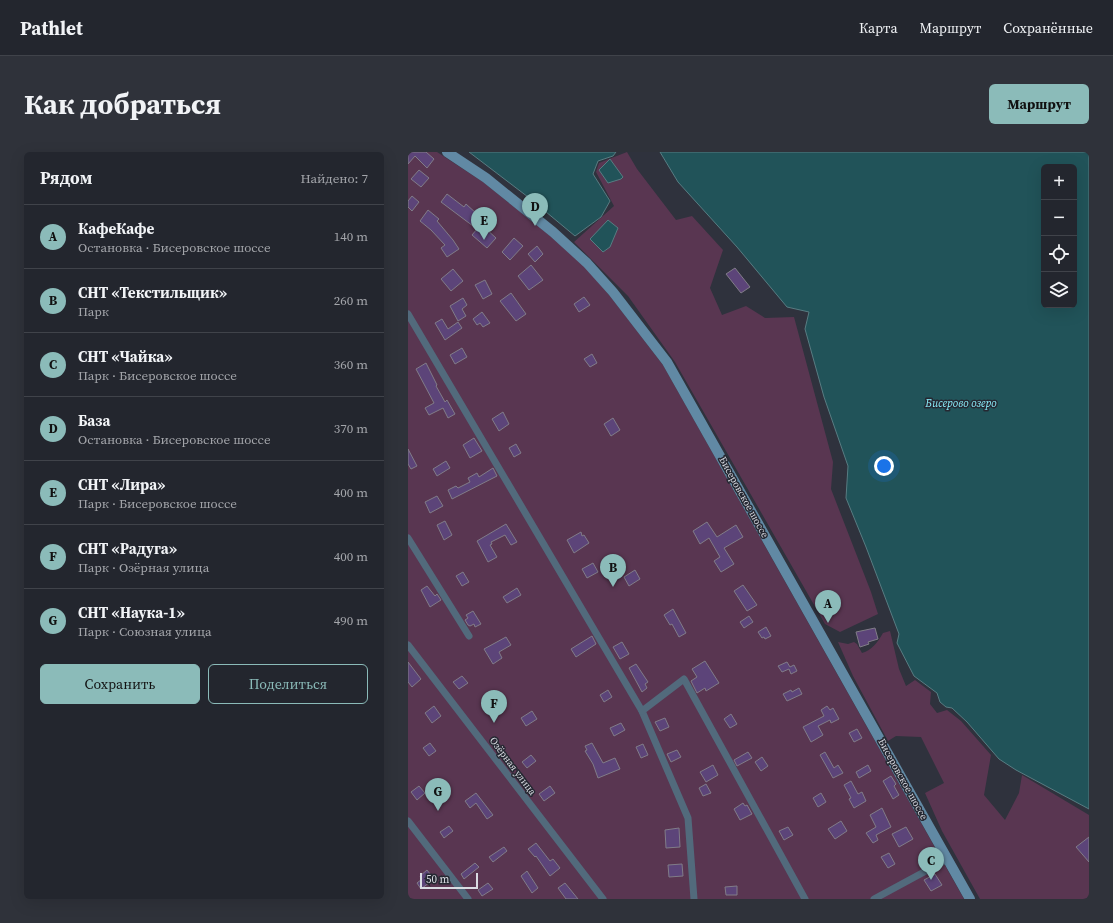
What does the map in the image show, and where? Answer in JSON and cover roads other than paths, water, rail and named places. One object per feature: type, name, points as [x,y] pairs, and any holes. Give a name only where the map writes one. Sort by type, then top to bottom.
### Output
[{"type":"main road","name":"Бисеровское шоссе","points":[[447,152],[486,178],[553,232],[587,263],[613,292],[667,362],[970,899]]},
{"type":"street","points":[[408,314],[642,711],[688,818],[694,899]]},
{"type":"street","points":[[408,538],[469,636]]},
{"type":"street","name":"Озёрная улица","points":[[408,644],[603,899]]},
{"type":"street","points":[[642,711],[684,679],[805,899]]},
{"type":"street","points":[[408,821],[468,899]]},
{"type":"street","points":[[874,899],[948,859]]},
{"type":"water","points":[[469,152],[616,152],[613,156],[598,161],[593,174],[610,201],[601,217],[575,236],[528,197]]},
{"type":"water","name":"Бисерово озеро","points":[[660,152],[1089,152],[1089,809],[1016,770],[999,759],[967,722],[952,708],[946,707],[940,702],[937,693],[914,676],[897,643],[899,634],[846,498],[848,466],[824,397],[805,329],[809,312],[787,307],[737,247],[678,182]]},
{"type":"water","points":[[610,159],[623,177],[608,183],[599,170]]},
{"type":"water","points":[[608,220],[618,228],[610,247],[603,252],[590,239]]},
{"type":"place","name":"База","points":[[535,226]]},
{"type":"place","name":"СНТ «Лира»","points":[[484,240]]},
{"type":"place","name":"СНТ «Текстильщик»","points":[[613,587]]},
{"type":"place","name":"КафеКафе","points":[[828,623]]},
{"type":"place","name":"СНТ «Радуга»","points":[[494,723]]},
{"type":"place","name":"СНТ «Наука-1»","points":[[438,811]]},
{"type":"place","name":"СНТ «Чайка»","points":[[931,880]]}]
